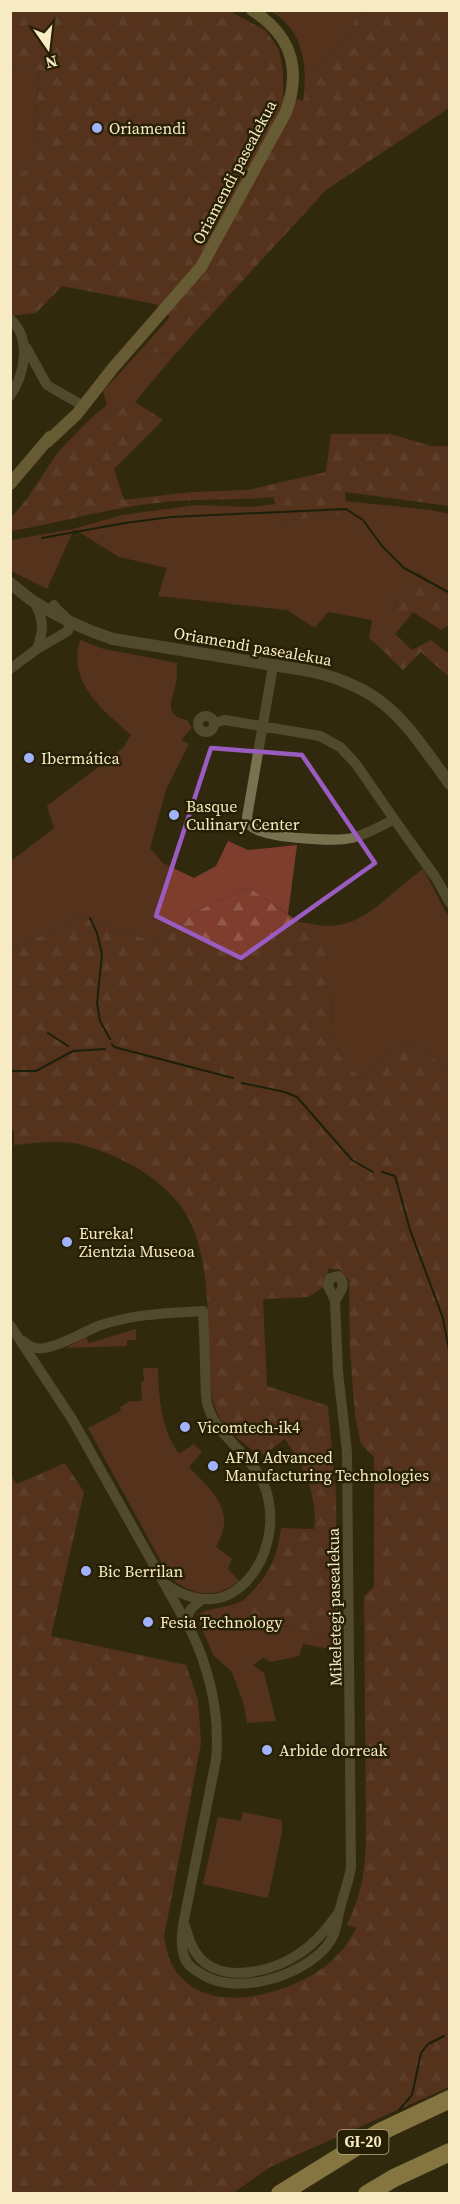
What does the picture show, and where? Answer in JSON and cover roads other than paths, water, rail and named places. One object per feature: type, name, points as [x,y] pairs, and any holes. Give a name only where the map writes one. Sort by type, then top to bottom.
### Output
[{"type":"highway","name":"GI-20","points":[[280,2193],[380,2132],[450,2099]]},
{"type":"highway","name":"GI-20","points":[[368,2193],[450,2152]]},
{"type":"main road","name":"Oriamendi pasealekua","points":[[47,442],[77,414],[113,368],[201,267],[286,112],[294,74],[289,50],[276,28],[252,10]]},
{"type":"main road","name":"Oriamendi pasealekua","points":[[10,484],[78,403],[113,368]]},
{"type":"street","points":[[10,319],[17,325],[24,344],[47,385],[78,403]]},
{"type":"street","points":[[10,396],[24,361],[24,344]]},
{"type":"street","name":"Oriamendi pasealekua","points":[[15,586],[34,602],[66,620],[113,639],[338,678],[367,691],[384,702],[396,714],[450,784]]},
{"type":"street","name":"Oriamendi pasealekua","points":[[15,586],[38,595],[103,629],[314,666],[343,672],[363,680],[404,711],[450,775]]},
{"type":"street","points":[[34,602],[40,612],[43,628],[37,649]]},
{"type":"street","points":[[10,669],[37,649],[68,631],[69,624],[64,614],[54,605]]},
{"type":"street","points":[[58,637],[92,632]]},
{"type":"street","points":[[254,656],[273,666],[282,664],[314,666]]},
{"type":"street","points":[[273,666],[248,817],[250,825],[257,830],[318,841],[336,841],[373,831],[394,819]]},
{"type":"street","points":[[214,723],[225,720],[320,736],[329,740],[348,755],[436,878],[450,903]]},
{"type":"street","name":"Mikeletegi pasealekua","points":[[10,1325],[72,1419],[192,1633],[207,1669],[213,1691],[218,1739],[213,1777],[184,1920],[192,1945],[205,1963],[216,1969],[241,1973],[272,1967],[300,1953],[327,1928],[339,1912],[347,1889],[352,1857],[347,1452],[338,1372],[335,1301]]},
{"type":"street","points":[[22,1340],[33,1347],[45,1348],[119,1320],[152,1314],[203,1311],[206,1393],[210,1411],[216,1425],[260,1477],[270,1509],[271,1528],[256,1569],[246,1582],[231,1594],[219,1598],[202,1599],[183,1595],[164,1583]]},
{"type":"street","points":[[192,1633],[187,1616],[189,1611],[202,1599]]},
{"type":"waterway","points":[[42,538],[171,517],[346,509],[363,520],[382,546],[404,568],[450,593]]},
{"type":"waterway","points":[[90,918],[97,933],[102,954],[97,1003],[100,1021],[110,1039]]},
{"type":"waterway","points":[[48,1033],[68,1046]]},
{"type":"waterway","points":[[112,1044],[114,1047],[233,1078]]},
{"type":"waterway","points":[[10,1071],[36,1071],[73,1051],[105,1049]]},
{"type":"waterway","points":[[242,1083],[285,1092],[297,1097],[352,1160],[373,1172]]},
{"type":"waterway","points":[[382,1172],[395,1176],[410,1230],[443,1318],[450,1356]]},
{"type":"waterway","points":[[10,1973],[10,1984]]},
{"type":"waterway","points":[[399,2110],[412,2095],[421,2053],[428,2044],[444,2036]]},
{"type":"place","name":"Oriamendi","points":[[97,128]]},
{"type":"place","name":"Ibermática","points":[[29,758]]},
{"type":"place","name":"Basque Culinary Center","points":[[174,815]]},
{"type":"place","name":"Eureka! Zientzia Museoa","points":[[67,1242]]},
{"type":"place","name":"Vicomtech-ik4","points":[[185,1427]]},
{"type":"place","name":"AFM Advanced Manufacturing Technologies","points":[[213,1466]]},
{"type":"place","name":"Bic Berrilan","points":[[86,1571]]},
{"type":"place","name":"Fesia Technology","points":[[148,1622]]},
{"type":"place","name":"Arbide dorreak","points":[[267,1750]]}]
